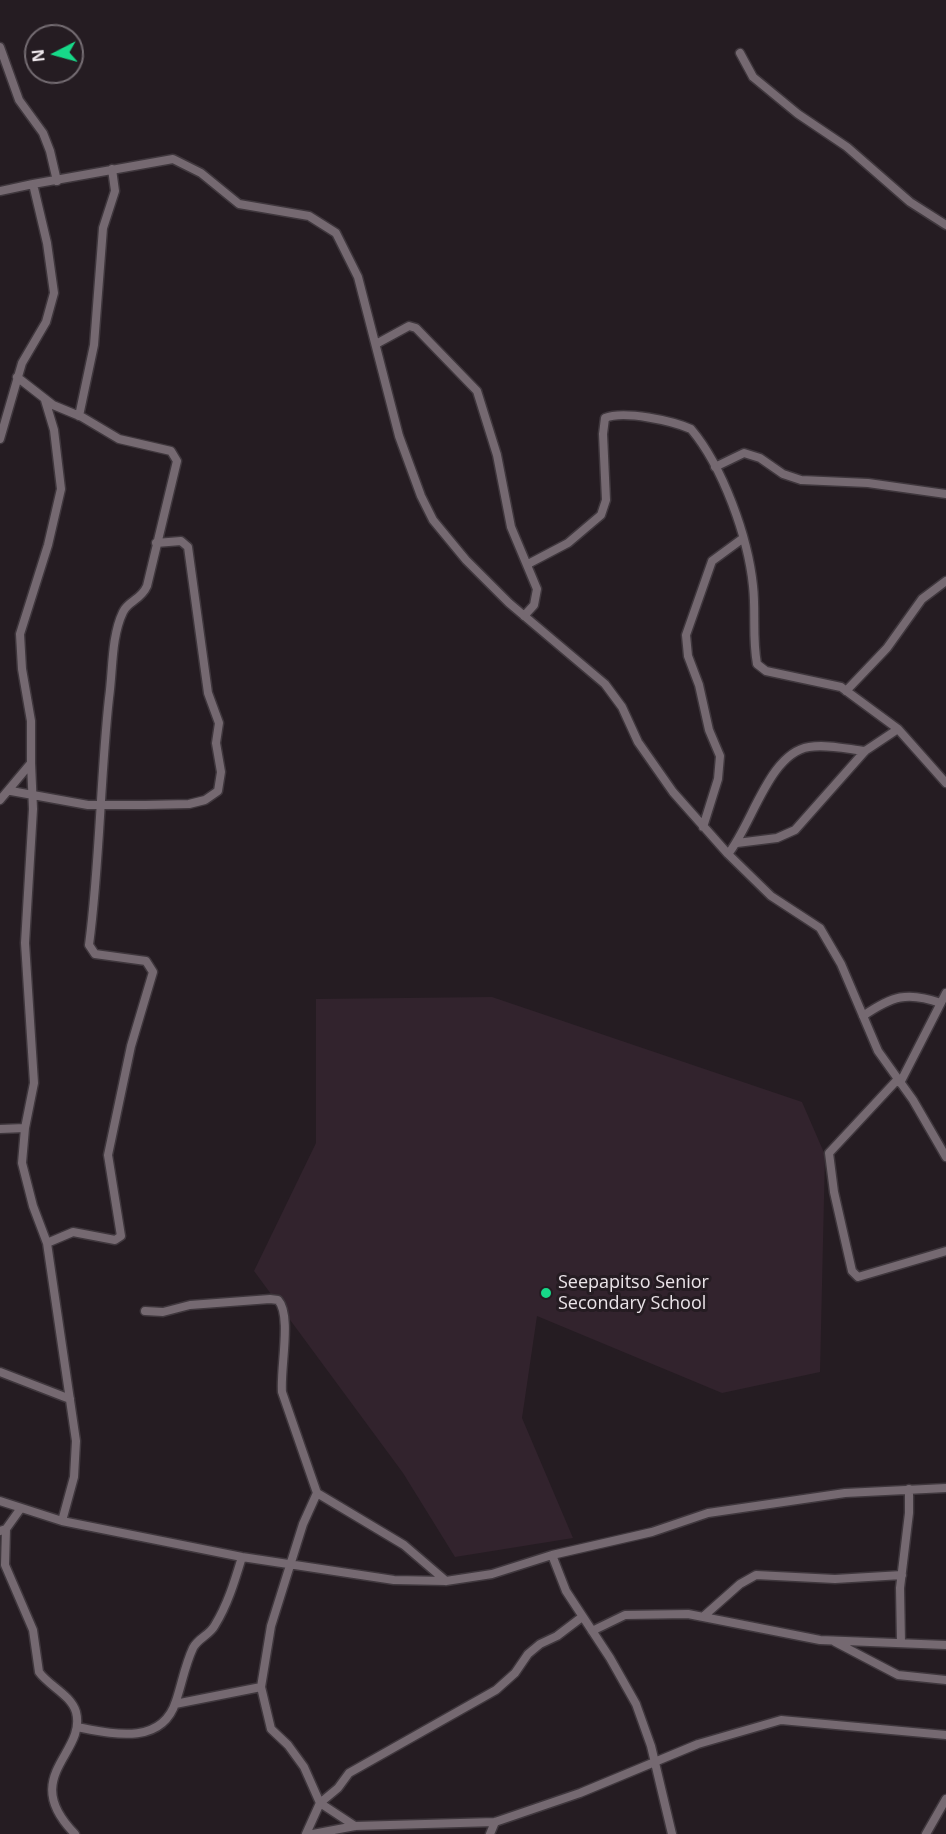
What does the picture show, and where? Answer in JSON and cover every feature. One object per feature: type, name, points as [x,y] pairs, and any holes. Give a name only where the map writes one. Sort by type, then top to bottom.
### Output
[{"type":"street","points":[[0,47],[19,100],[43,133],[57,181]]},
{"type":"street","points":[[740,53],[753,77],[788,106],[846,147],[910,202],[946,225]]},
{"type":"street","points":[[0,190],[57,181],[163,159],[178,160],[201,172],[239,204],[301,214],[327,225],[343,242],[358,277],[399,436],[425,508],[466,560],[524,616],[605,684],[622,707],[638,742],[673,792],[728,854],[771,896],[820,928],[829,940],[878,1052],[899,1081],[946,1157]]},
{"type":"street","points":[[79,416],[94,345],[103,228],[115,190],[112,169]]},
{"type":"street","points":[[0,439],[17,378],[26,354],[46,322],[54,293],[33,184]]},
{"type":"street","points":[[376,344],[409,326],[416,328],[436,352],[471,382],[477,391],[497,455],[511,527],[537,589],[536,599],[524,616]]},
{"type":"street","points":[[17,378],[33,387],[45,399],[65,412],[79,416],[119,439],[166,449],[176,456],[174,480],[142,595],[127,606],[120,623],[104,736],[90,949],[95,954],[146,962],[153,972],[131,1046],[108,1155],[121,1236],[115,1240],[70,1233],[47,1243]]},
{"type":"street","points":[[45,399],[54,430],[61,489],[48,544],[20,634],[22,669],[31,721],[32,793],[26,943],[34,1083],[25,1128],[22,1163],[33,1206],[47,1243],[70,1399],[76,1461],[62,1521]]},
{"type":"street","points":[[528,564],[568,543],[601,515],[606,500],[603,434],[605,418],[615,415],[664,421],[691,429],[715,467],[742,539],[754,588],[752,622],[757,664],[766,671],[801,681],[834,685],[846,691],[898,729],[946,783]]},
{"type":"street","points":[[715,467],[744,453],[760,458],[783,474],[801,480],[868,483],[946,494]]},
{"type":"street","points":[[703,827],[718,779],[720,756],[709,730],[699,684],[688,656],[686,635],[711,561],[742,539]]},
{"type":"street","points":[[10,790],[76,803],[189,804],[205,801],[218,790],[221,780],[216,743],[219,723],[208,693],[188,547],[182,541],[156,543]]},
{"type":"street","points":[[846,691],[880,656],[922,598],[946,581]]},
{"type":"street","points":[[737,843],[777,838],[795,830],[865,751],[898,729]]},
{"type":"street","points":[[728,854],[737,843],[771,777],[794,752],[808,747],[823,746],[865,751]]},
{"type":"street","points":[[0,800],[31,763]]},
{"type":"street","points":[[946,993],[899,1081],[829,1153],[834,1192],[852,1271],[858,1277],[946,1251]]},
{"type":"street","points":[[863,1016],[898,997],[922,996],[941,1003]]},
{"type":"street","points":[[0,1129],[25,1128]]},
{"type":"street","points":[[145,1311],[163,1312],[190,1305],[278,1299],[285,1312],[280,1375],[282,1392],[317,1493],[404,1545],[446,1581]]},
{"type":"street","points":[[0,1372],[70,1399]]},
{"type":"street","points":[[0,1501],[62,1521],[242,1557],[394,1580],[446,1581],[492,1574],[552,1556],[652,1532],[708,1513],[845,1493],[946,1488]]},
{"type":"street","points":[[901,1643],[902,1575],[909,1489]]},
{"type":"street","points":[[317,1493],[303,1524],[271,1626],[261,1687],[271,1729],[288,1745],[304,1767],[320,1803],[355,1826]]},
{"type":"street","points":[[21,1508],[3,1530],[5,1565],[33,1630],[39,1672],[68,1699],[76,1711],[78,1727],[54,1774],[57,1813],[75,1834]]},
{"type":"street","points":[[552,1556],[566,1591],[636,1704],[651,1746],[672,1834]]},
{"type":"street","points":[[78,1727],[112,1734],[146,1732],[155,1730],[163,1723],[175,1704],[195,1644],[214,1628],[234,1585],[242,1557]]},
{"type":"street","points":[[705,1615],[740,1584],[756,1575],[835,1579],[902,1575]]},
{"type":"street","points":[[592,1631],[612,1619],[640,1612],[705,1615],[833,1640],[946,1645]]},
{"type":"street","points":[[306,1834],[320,1803],[338,1788],[349,1773],[496,1690],[515,1673],[528,1654],[582,1617]]},
{"type":"street","points":[[833,1640],[898,1676],[946,1680]]},
{"type":"street","points":[[175,1704],[261,1687]]},
{"type":"street","points":[[313,1834],[355,1826],[495,1822],[580,1793],[653,1761],[746,1728],[789,1719],[909,1734],[946,1735]]},
{"type":"street","points":[[926,1834],[946,1799]]},
{"type":"street","points":[[490,1834],[495,1822]]},
{"type":"shaded area","name":"Seepapitso Senior Secondary School","points":[[492,997],[802,1102],[825,1155],[820,1372],[722,1393],[537,1316],[522,1418],[573,1538],[455,1557],[403,1473],[254,1271],[316,1143],[316,999]]},
{"type":"place","name":"Seepapitso Senior Secondary School","points":[[546,1293]]}]
